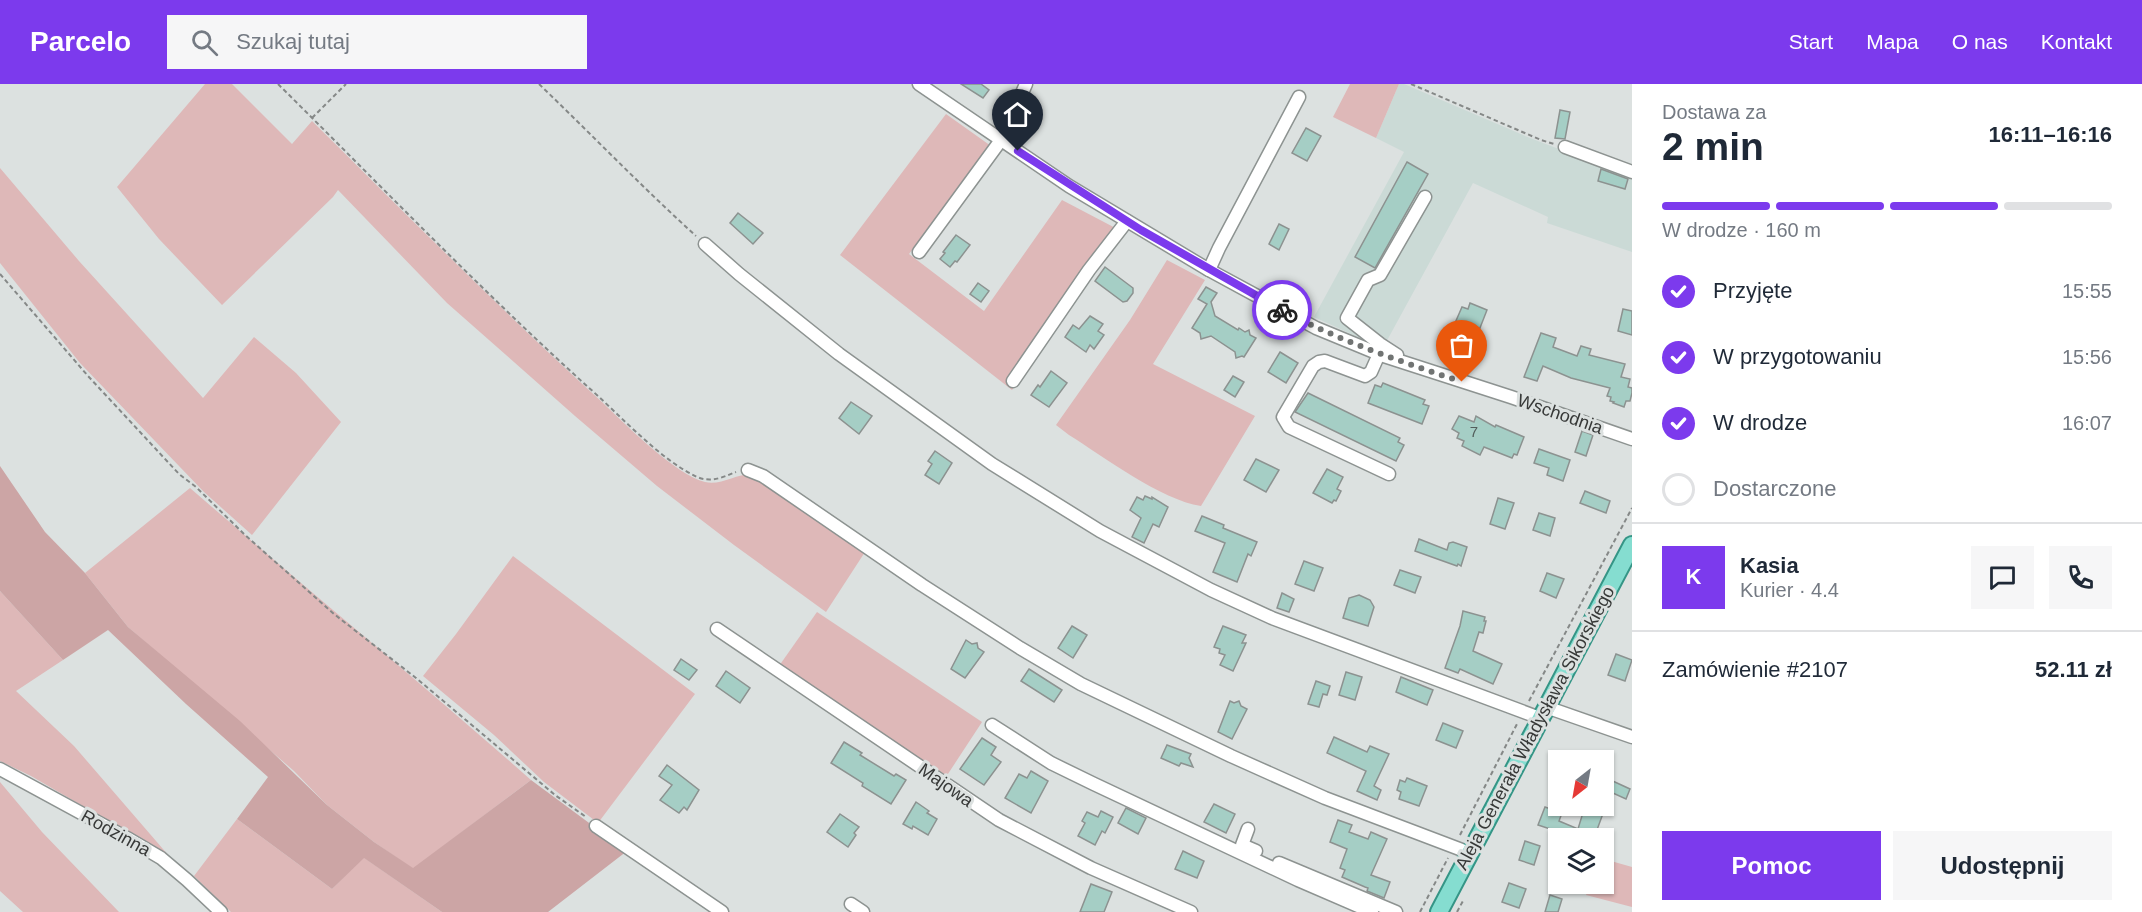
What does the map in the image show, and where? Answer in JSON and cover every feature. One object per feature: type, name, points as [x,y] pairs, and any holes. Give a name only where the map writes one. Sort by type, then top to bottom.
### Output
[{"type":"main road","name":"Aleja Generała Władysława Sikorskiego","points":[[1439,912],[1632,545]]},
{"type":"street","name":"Wschodnia","points":[[919,84],[1000,140],[1127,221],[1209,270],[1316,328],[1379,354],[1511,396],[1632,439]]},
{"type":"street","points":[[919,252],[1000,140],[1026,84]]},
{"type":"street","points":[[1209,270],[1299,97]]},
{"type":"street","points":[[1565,147],[1632,172]]},
{"type":"street","points":[[1419,367],[1380,344],[1347,318],[1368,280],[1380,275],[1425,197]]},
{"type":"street","points":[[1013,381],[1089,270],[1127,221]]},
{"type":"street","points":[[705,243],[739,274],[861,369],[992,464],[1100,531],[1165,566],[1272,618],[1543,712],[1632,737]]},
{"type":"street","points":[[1379,354],[1371,372],[1365,376],[1325,361],[1313,366],[1283,417],[1283,421],[1389,474]]},
{"type":"street","points":[[748,470],[763,476],[922,585],[1081,684],[1325,798],[1470,853]]},
{"type":"street","name":"Majowa","points":[[717,629],[999,820],[1091,868],[1191,912]]},
{"type":"street","points":[[992,725],[1051,763],[1298,880],[1372,912]]},
{"type":"street","name":"Rodzinna","points":[[0,769],[161,858],[220,912]]},
{"type":"street","points":[[596,826],[722,912]]},
{"type":"street","points":[[1248,829],[1242,845],[1281,864],[1396,912]]},
{"type":"street","points":[[851,904],[863,912]]},
{"type":"path","points":[[278,84],[555,357],[656,448],[680,467],[699,478],[714,480],[748,470]]},
{"type":"path","points":[[312,118],[346,84]]},
{"type":"path","points":[[538,84],[640,185],[705,243]]},
{"type":"path","points":[[1412,84],[1541,140],[1565,147]]},
{"type":"path","points":[[0,274],[88,376],[179,474],[334,614],[408,671],[555,795],[596,826]]},
{"type":"shaded area","points":[[205,84],[232,84],[292,144],[312,121],[528,333],[637,435],[680,470],[711,483],[753,474],[865,552],[826,612],[657,486],[575,416],[447,303],[338,190],[222,305],[159,239],[117,187]]},
{"type":"shaded area","points":[[1350,84],[1399,84],[1376,138],[1333,117]]},
{"type":"shaded area","points":[[1399,84],[1404,84],[1530,138],[1632,177],[1632,252],[1547,223],[1548,217],[1473,183],[1384,346],[1314,317],[1404,152],[1376,138]]},
{"type":"shaded area","points":[[946,114],[991,146],[909,254],[984,311],[1062,200],[1123,232],[1012,390],[840,255]]},
{"type":"shaded area","points":[[0,168],[79,261],[203,398],[254,337],[296,373],[341,422],[252,535],[204,492],[80,363],[0,263]]},
{"type":"shaded area","points":[[1167,260],[1205,280],[1153,364],[1255,416],[1201,506],[1185,502],[1151,487],[1056,425],[1130,320]]},
{"type":"shaded area","points":[[0,466],[45,532],[85,573],[128,627],[240,721],[327,805],[374,842],[413,868],[531,780],[627,851],[548,912],[442,912],[364,858],[332,889],[237,819],[268,777],[108,630],[63,660],[0,591]]},
{"type":"shaded area","points":[[190,488],[531,780],[413,869],[327,805],[294,771],[128,627],[85,573]]},
{"type":"shaded area","points":[[513,556],[695,694],[598,823],[544,782],[494,735],[423,676]]},
{"type":"shaded area","points":[[0,591],[63,660],[16,691],[74,746],[169,856],[31,776],[0,761]]},
{"type":"shaded area","points":[[817,612],[982,722],[944,780],[779,666]]},
{"type":"shaded area","points":[[0,782],[42,832],[119,912],[23,912],[0,891]]},
{"type":"shaded area","points":[[237,819],[332,889],[363,857],[442,912],[231,912],[194,876]]},
{"type":"shaded area","points":[[1614,862],[1632,867],[1632,907],[1586,895],[1614,894]]},
{"type":"building","points":[[961,84],[981,84],[989,90],[983,98]]},
{"type":"building","points":[[1560,110],[1570,112],[1565,139],[1555,138]]},
{"type":"building","points":[[1306,128],[1321,136],[1307,161],[1292,153]]},
{"type":"building","points":[[1407,162],[1428,174],[1375,268],[1355,257]]},
{"type":"building","points":[[1601,169],[1628,179],[1625,189],[1598,181]]},
{"type":"building","points":[[738,213],[763,233],[753,244],[730,223]]},
{"type":"building","points":[[1279,224],[1289,229],[1279,250],[1269,244]]},
{"type":"building","points":[[956,235],[970,245],[957,262],[955,261],[950,267],[940,259]]},
{"type":"building","points":[[1105,267],[1133,288],[1133,293],[1127,301],[1123,302],[1095,281]]},
{"type":"building","points":[[978,283],[989,291],[981,302],[970,294]]},
{"type":"building","points":[[1206,287],[1217,293],[1211,302],[1215,316],[1238,330],[1239,328],[1245,332],[1249,330],[1250,335],[1256,338],[1244,357],[1236,358],[1235,352],[1211,336],[1201,339],[1200,333],[1192,328],[1207,304],[1198,299]]},
{"type":"building","points":[[1470,303],[1487,310],[1478,333],[1455,323],[1462,307],[1468,309]]},
{"type":"building","points":[[1623,309],[1632,311],[1632,335],[1618,331]]},
{"type":"building","points":[[1090,316],[1103,324],[1098,331],[1104,335],[1094,349],[1090,345],[1086,352],[1065,337],[1073,325],[1079,329]]},
{"type":"building","points":[[1541,333],[1556,338],[1553,347],[1577,356],[1581,346],[1591,349],[1589,355],[1625,364],[1621,377],[1630,379],[1628,387],[1632,388],[1632,393],[1630,401],[1626,401],[1624,407],[1613,403],[1610,401],[1611,397],[1607,396],[1610,388],[1571,378],[1543,366],[1537,381],[1524,377]]},
{"type":"building","points":[[1280,352],[1298,363],[1286,383],[1268,372]]},
{"type":"building","points":[[1051,371],[1067,383],[1049,407],[1031,395]]},
{"type":"building","points":[[1233,376],[1244,382],[1235,397],[1224,390]]},
{"type":"building","points":[[1383,383],[1425,400],[1423,404],[1429,406],[1422,424],[1368,403],[1375,385],[1381,387]]},
{"type":"building","points":[[1308,393],[1400,438],[1398,442],[1404,445],[1396,461],[1295,412]]},
{"type":"building","points":[[851,402],[872,416],[859,434],[839,418]]},
{"type":"building","points":[[1459,416],[1474,422],[1476,416],[1495,427],[1496,425],[1524,437],[1517,455],[1514,454],[1512,458],[1484,447],[1480,455],[1462,446],[1464,441],[1457,438],[1459,433],[1452,429]]},
{"type":"building","points":[[1582,431],[1593,435],[1586,456],[1575,452]]},
{"type":"building","points":[[1539,449],[1570,460],[1563,481],[1547,475],[1549,468],[1534,463]]},
{"type":"building","points":[[935,451],[952,463],[939,484],[925,475],[932,464],[928,461]]},
{"type":"building","points":[[1256,459],[1279,470],[1266,492],[1244,480]]},
{"type":"building","points":[[1327,469],[1343,477],[1337,489],[1341,491],[1336,501],[1332,503],[1313,493]]},
{"type":"building","points":[[1585,491],[1610,501],[1606,513],[1580,503]]},
{"type":"building","points":[[1145,496],[1152,499],[1152,497],[1168,507],[1159,527],[1153,524],[1144,543],[1132,537],[1141,518],[1130,510],[1137,497],[1143,500]]},
{"type":"building","points":[[1498,498],[1514,503],[1505,529],[1490,524]]},
{"type":"building","points":[[1539,513],[1555,518],[1550,536],[1533,530]]},
{"type":"building","points":[[1202,516],[1224,525],[1223,528],[1257,542],[1251,556],[1248,554],[1237,582],[1213,572],[1225,543],[1195,531]]},
{"type":"building","points":[[1419,539],[1447,550],[1449,543],[1453,542],[1467,547],[1461,566],[1415,551]]},
{"type":"building","points":[[1304,561],[1323,568],[1314,591],[1295,584]]},
{"type":"building","points":[[1400,570],[1421,577],[1415,593],[1394,585]]},
{"type":"building","points":[[1547,573],[1564,579],[1556,598],[1540,591]]},
{"type":"building","points":[[1282,593],[1294,599],[1289,612],[1277,608]]},
{"type":"building","points":[[1359,595],[1370,600],[1374,607],[1368,626],[1343,618],[1349,598]]},
{"type":"building","points":[[1463,611],[1485,617],[1483,633],[1479,632],[1473,651],[1502,664],[1493,684],[1460,669],[1458,673],[1445,668]]},
{"type":"building","points":[[1072,626],[1087,635],[1073,658],[1058,648]]},
{"type":"building","points":[[1223,626],[1246,635],[1242,643],[1246,643],[1233,671],[1220,665],[1225,655],[1219,653],[1220,649],[1214,647]]},
{"type":"building","points":[[966,640],[972,644],[977,643],[978,648],[984,652],[965,678],[951,669]]},
{"type":"building","points":[[1616,654],[1632,660],[1625,681],[1608,675]]},
{"type":"building","points":[[681,659],[697,670],[689,680],[674,670]]},
{"type":"building","points":[[1029,669],[1062,690],[1054,702],[1021,681]]},
{"type":"building","points":[[726,671],[750,688],[740,703],[716,686]]},
{"type":"building","points":[[1346,672],[1362,677],[1355,700],[1339,695]]},
{"type":"building","points":[[1401,677],[1433,690],[1427,705],[1396,692]]},
{"type":"building","points":[[1316,681],[1330,686],[1327,695],[1323,694],[1319,707],[1308,704]]},
{"type":"building","points":[[1230,701],[1234,703],[1239,701],[1241,706],[1247,709],[1232,739],[1218,732]]},
{"type":"building","points":[[1443,723],[1463,731],[1456,748],[1436,740]]},
{"type":"building","points":[[1334,737],[1367,752],[1370,746],[1389,754],[1374,786],[1381,790],[1377,800],[1357,791],[1366,771],[1327,753]]},
{"type":"building","points":[[982,738],[996,747],[991,755],[1001,762],[984,785],[960,769]]},
{"type":"building","points":[[844,742],[894,776],[896,774],[906,780],[891,804],[831,763]]},
{"type":"building","points":[[1167,745],[1191,754],[1189,758],[1193,767],[1181,763],[1179,766],[1161,758]]},
{"type":"building","points":[[667,765],[699,790],[687,810],[684,807],[679,813],[660,800],[672,785],[659,776]]},
{"type":"building","points":[[1031,771],[1048,781],[1031,813],[1005,798],[1019,774],[1027,778]]},
{"type":"building","points":[[1407,778],[1427,786],[1419,806],[1399,799],[1401,792],[1397,790],[1400,780],[1405,782]]},
{"type":"building","points":[[1614,782],[1630,789],[1626,799],[1614,794]]},
{"type":"building","points":[[916,802],[937,819],[928,835],[913,826],[912,829],[903,824]]},
{"type":"building","points":[[1214,804],[1235,814],[1226,833],[1204,822]]},
{"type":"building","points":[[1545,807],[1548,808],[1548,816],[1561,816],[1559,821],[1576,828],[1548,828],[1538,825]]},
{"type":"building","points":[[1126,808],[1146,818],[1138,834],[1118,823]]},
{"type":"building","points":[[1101,811],[1113,817],[1105,833],[1102,831],[1095,845],[1078,836],[1085,823],[1082,821],[1087,812],[1098,817]]},
{"type":"building","points":[[840,814],[859,827],[848,847],[827,832]]},
{"type":"building","points":[[1582,816],[1602,816],[1598,828],[1578,828]]},
{"type":"building","points":[[1338,820],[1352,825],[1349,832],[1368,839],[1371,832],[1387,839],[1371,875],[1390,882],[1384,898],[1342,877],[1345,870],[1340,868],[1347,849],[1330,842]]},
{"type":"building","points":[[1525,841],[1540,846],[1534,865],[1519,860]]},
{"type":"building","points":[[1183,851],[1204,861],[1197,878],[1175,869]]},
{"type":"building","points":[[1509,883],[1526,889],[1519,908],[1502,902]]},
{"type":"building","points":[[1091,884],[1112,892],[1104,912],[1080,912]]},
{"type":"building","points":[[1550,895],[1562,899],[1558,912],[1545,912]]},
{"type":"way so far","points":[[1282,310],[1316,328],[1379,354],[1462,382]]},
{"type":"route","points":[[1018,151],[1069,186],[1141,230],[1282,310]]}]
